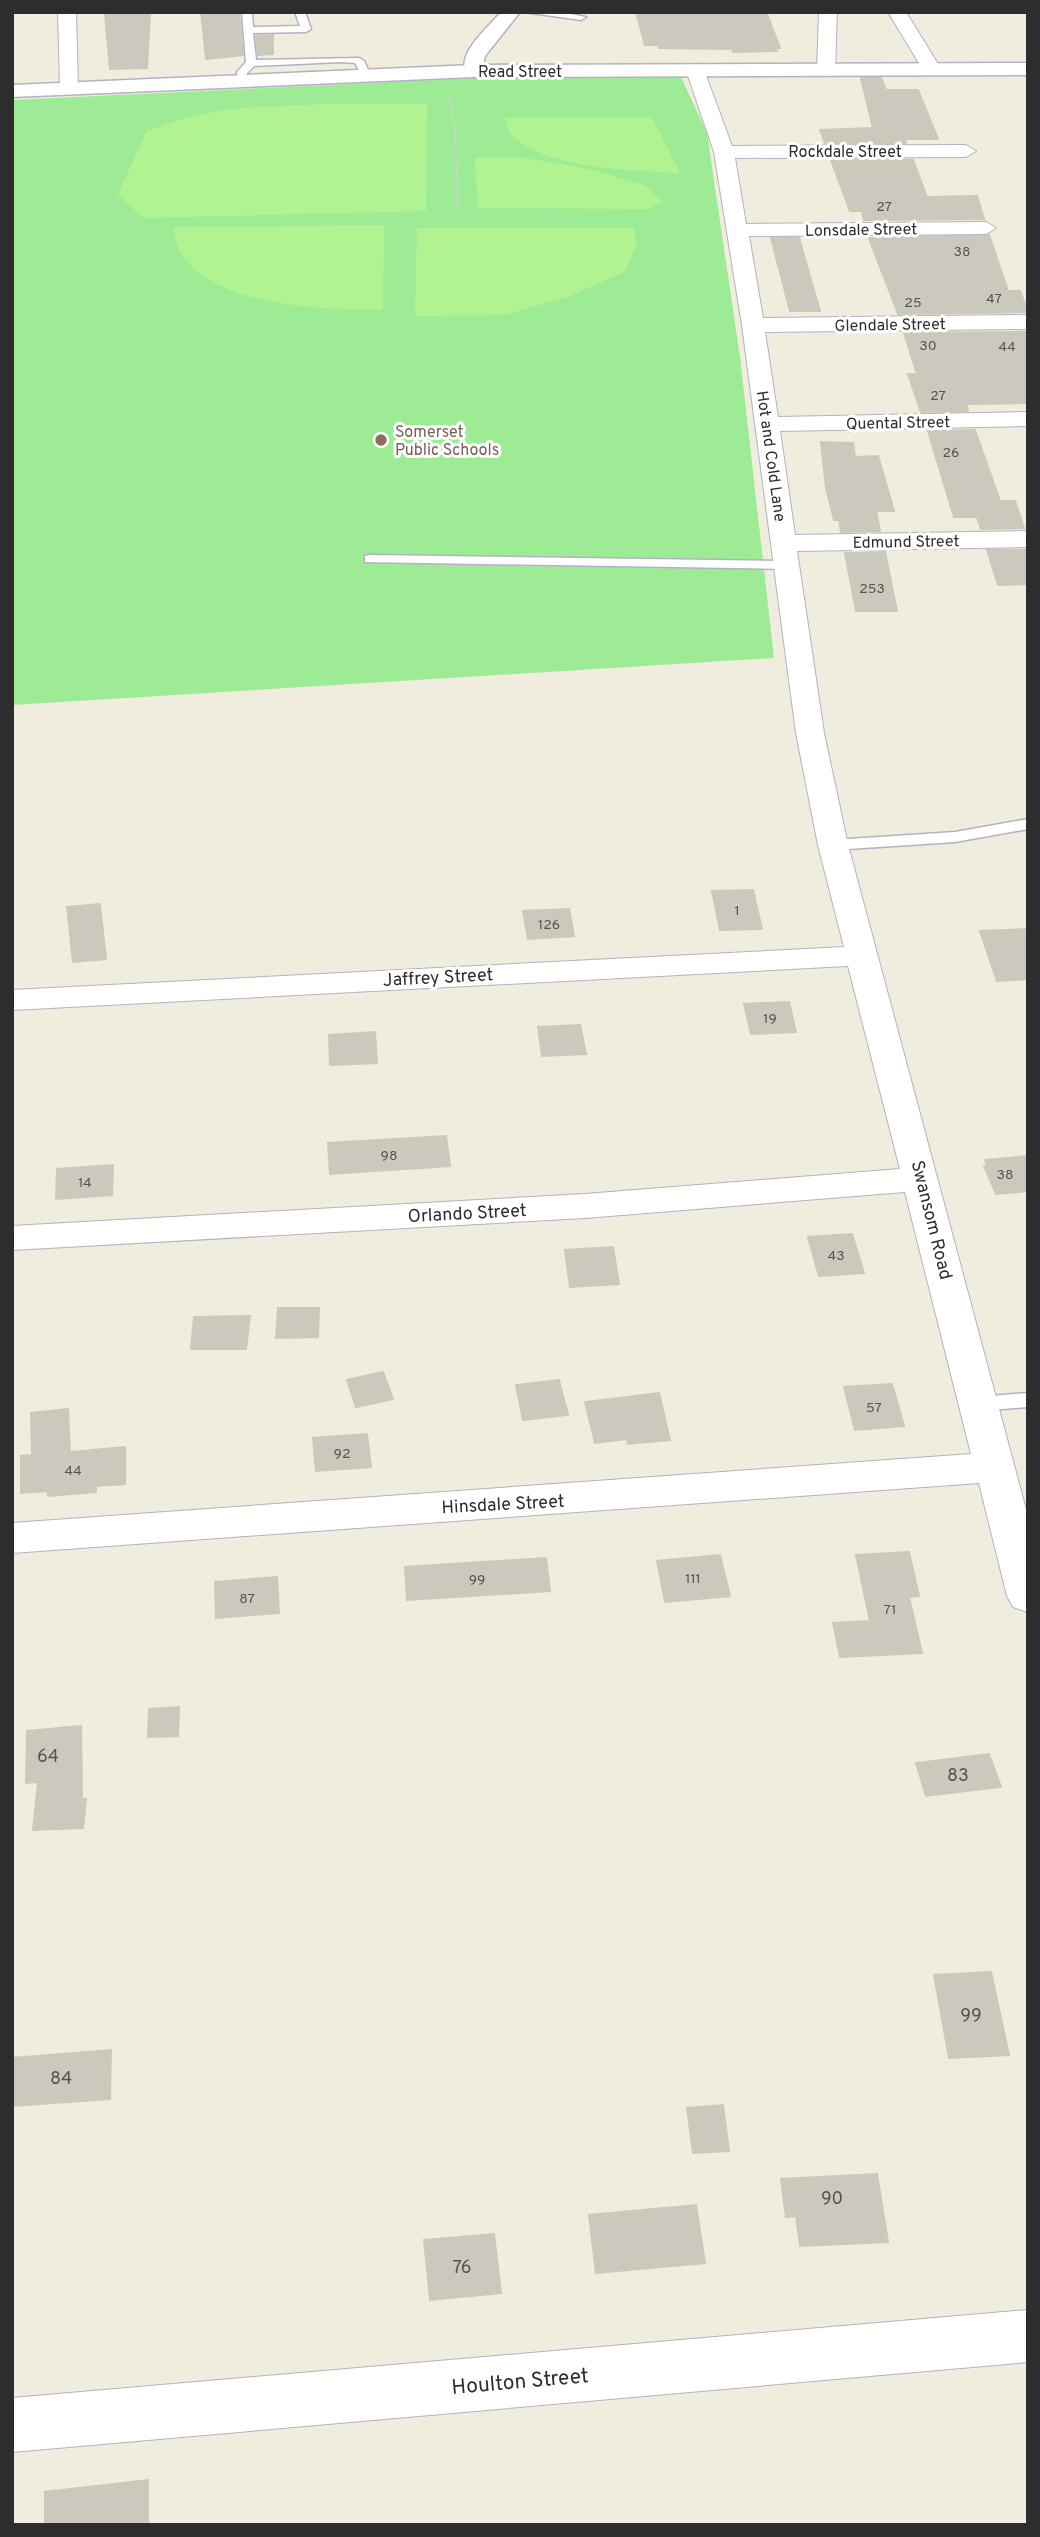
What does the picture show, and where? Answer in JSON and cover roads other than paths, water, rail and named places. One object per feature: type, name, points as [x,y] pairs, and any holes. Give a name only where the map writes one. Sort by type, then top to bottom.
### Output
[{"type":"main road","points":[[474,71],[475,55],[512,12]]},
{"type":"main road","name":"Read Street","points":[[12,91],[474,71],[1028,69]]},
{"type":"street","points":[[67,12],[69,88]]},
{"type":"street","points":[[826,70],[828,12]]},
{"type":"street","points":[[897,12],[932,69]]},
{"type":"street","name":"Hot and Cold Lane","points":[[695,70],[724,152],[768,424],[810,733],[833,845]]},
{"type":"street","name":"Rockdale Street","points":[[724,152],[966,151]]},
{"type":"street","name":"Lonsdale Street","points":[[736,230],[986,228]]},
{"type":"street","name":"Glendale Street","points":[[753,325],[1028,322]]},
{"type":"street","name":"Quental Street","points":[[768,424],[1028,419]]},
{"type":"street","name":"Edmund Street","points":[[786,554],[1028,539]]},
{"type":"street","name":"Swansom Road","points":[[833,845],[1028,1596]]},
{"type":"street","name":"Jaffrey Street","points":[[12,1000],[863,956]]},
{"type":"street","name":"Orlando Street","points":[[12,1238],[585,1206],[921,1179]]},
{"type":"street","name":"Hinsdale Street","points":[[12,1538],[347,1513],[743,1490],[994,1467]]},
{"type":"street","name":"Houlton Street","points":[[12,2425],[1028,2336]]},
{"type":"lane","points":[[247,12],[251,63]]},
{"type":"lane","points":[[247,30],[306,29],[300,12]]},
{"type":"lane","points":[[528,12],[582,17]]},
{"type":"lane","points":[[242,82],[242,72],[251,63],[341,59],[359,61],[366,76]]},
{"type":"lane","points":[[370,559],[786,554]]},
{"type":"lane","points":[[833,845],[927,841],[985,834],[1028,824]]},
{"type":"lane","points":[[978,1404],[1028,1400]]},
{"type":"place","name":"Somerset Public Schools","points":[[381,440]]}]
